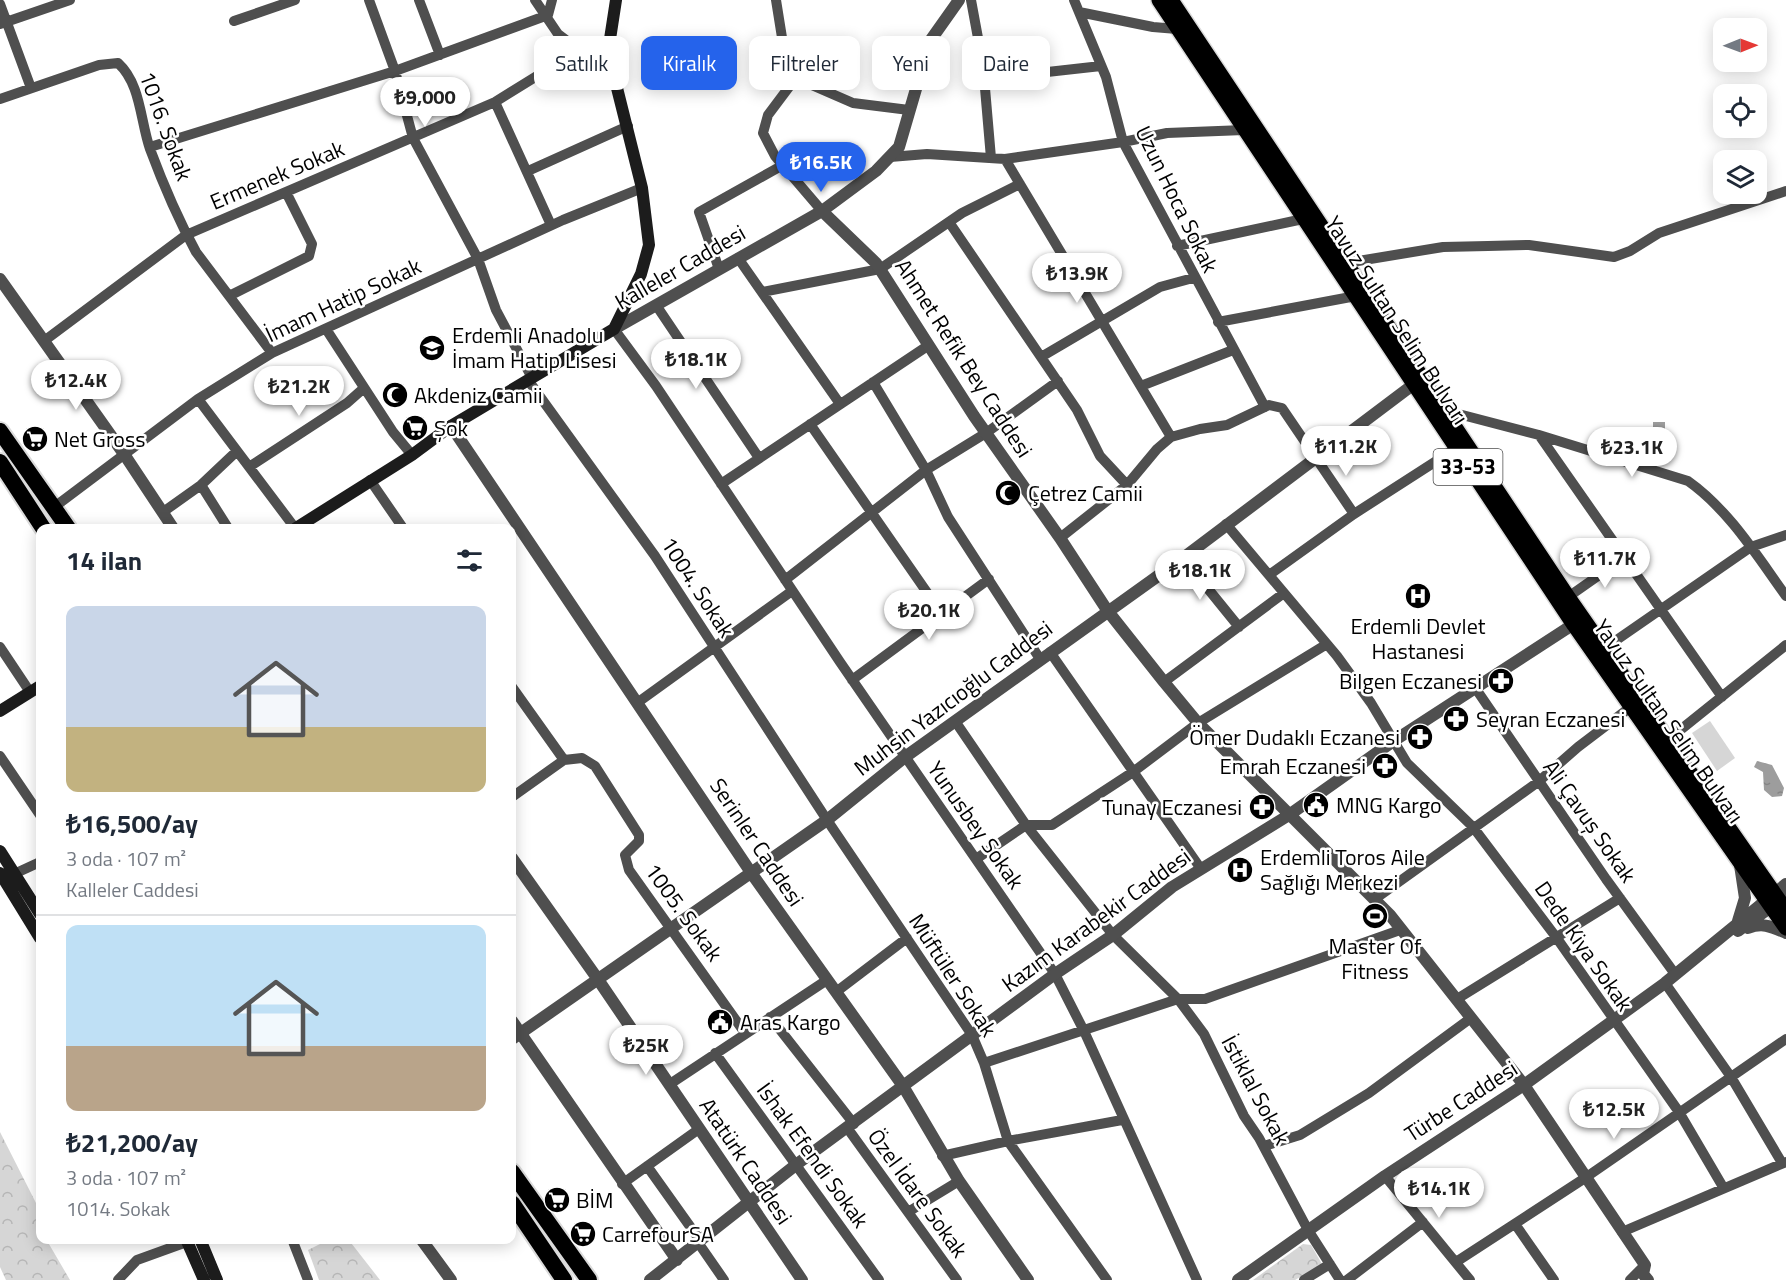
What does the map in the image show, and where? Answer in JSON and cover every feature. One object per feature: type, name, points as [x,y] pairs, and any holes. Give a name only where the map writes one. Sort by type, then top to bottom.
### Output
[{"type":"highway","points":[[0,431],[65,524]]},
{"type":"highway","points":[[0,462],[40,524]]},
{"type":"highway","points":[[516,1178],[590,1280]]},
{"type":"highway","points":[[516,1209],[564,1280]]},
{"type":"main road","points":[[610,36],[616,0]]},
{"type":"main road","name":"Yavuz Sultan Selim Bulvarı","points":[[1159,0],[1455,449],[1579,621],[1632,706],[1740,861],[1779,899]]},
{"type":"main road","name":"Yavuz Sultan Selim Bulvarı","points":[[1171,0],[1447,411],[1568,597],[1579,621],[1605,648],[1779,899],[1786,928]]},
{"type":"main road","points":[[302,524],[412,455],[451,426],[614,329],[641,274],[649,245],[642,188],[618,90]]},
{"type":"main road","points":[[0,711],[35,689]]},
{"type":"main road","points":[[0,851],[36,908]]},
{"type":"main road","points":[[0,873],[36,932]]},
{"type":"main road","points":[[191,1244],[204,1280]]},
{"type":"main road","points":[[202,1244],[217,1280]]},
{"type":"street","points":[[3,23],[70,0]]},
{"type":"street","points":[[234,21],[295,0]]},
{"type":"street","name":"1004. Sokak","points":[[369,0],[394,71],[413,138],[478,259],[496,310],[530,379],[655,556],[827,820]]},
{"type":"street","points":[[419,0],[440,54]]},
{"type":"street","points":[[535,0],[548,15],[561,36]]},
{"type":"street","points":[[548,15],[552,0]]},
{"type":"street","points":[[777,0],[782,36]]},
{"type":"street","name":"Kalleler Caddesi","points":[[614,329],[822,211],[876,171],[898,147],[930,40],[959,0]]},
{"type":"street","points":[[971,0],[977,36]]},
{"type":"street","name":"Uzun Hoca Sokak","points":[[1074,0],[1101,66],[1124,142],[1264,407]]},
{"type":"street","points":[[0,4],[3,23],[31,88],[0,99]]},
{"type":"street","points":[[1079,12],[1153,27],[1177,29]]},
{"type":"street","points":[[150,147],[394,71],[548,15]]},
{"type":"street","name":"1016. Sokak","points":[[31,88],[99,65],[118,63],[130,74],[150,147],[186,235],[196,252],[272,353]]},
{"type":"street","points":[[1050,72],[1101,66]]},
{"type":"street","name":"Ermenek Sokak","points":[[44,341],[186,235],[495,102],[534,78]]},
{"type":"street","points":[[787,90],[768,116],[763,133],[783,165],[822,211]]},
{"type":"street","points":[[823,90],[853,103],[909,110]]},
{"type":"street","points":[[985,90],[991,158]]},
{"type":"street","points":[[495,102],[551,225]]},
{"type":"street","points":[[528,171],[628,126]]},
{"type":"street","points":[[890,157],[927,154],[1005,159],[1124,142],[1167,133],[1244,130]]},
{"type":"street","points":[[1005,159],[1104,321],[1171,437]]},
{"type":"street","points":[[719,269],[699,212],[783,165]]},
{"type":"street","points":[[762,292],[880,269],[950,222],[1020,184]]},
{"type":"street","name":"İmam Hatip Sokak","points":[[53,508],[198,399],[272,353],[551,225],[642,188]]},
{"type":"street","points":[[1347,263],[1443,248],[1488,246],[1529,245],[1614,256],[1630,251],[1659,233],[1786,191]]},
{"type":"street","points":[[229,296],[309,256],[312,244],[286,192]]},
{"type":"street","name":"Ahmet Refik Bey Caddesi","points":[[822,211],[880,269],[986,433],[1060,538],[1107,610],[1198,723],[1375,899],[1524,1085],[1645,1265]]},
{"type":"street","points":[[1177,246],[1303,219]]},
{"type":"street","points":[[950,222],[1077,410],[1100,456],[1127,485]]},
{"type":"street","points":[[738,258],[840,405]]},
{"type":"street","points":[[1041,357],[1160,287],[1194,278]]},
{"type":"street","points":[[0,279],[124,454],[170,524]]},
{"type":"street","points":[[1218,322],[1356,296]]},
{"type":"street","points":[[656,305],[759,458]]},
{"type":"street","points":[[326,329],[393,432],[412,455]]},
{"type":"street","name":"Yunusbey Sokak","points":[[614,329],[1055,974],[1084,1031],[1122,1120],[1197,1280]]},
{"type":"street","points":[[721,484],[929,345]]},
{"type":"street","points":[[1140,386],[1233,350]]},
{"type":"street","points":[[785,580],[926,470],[986,433],[1058,381]]},
{"type":"street","points":[[873,382],[926,470],[948,517],[989,579],[1133,772],[1201,869]]},
{"type":"street","name":"Muhsin Yazıcıoğlu Caddesi","points":[[516,1036],[827,820],[905,757],[1107,610],[1183,558],[1414,384]]},
{"type":"street","points":[[249,467],[347,403],[364,388]]},
{"type":"street","points":[[198,399],[293,524]]},
{"type":"street","points":[[1060,538],[1127,485],[1157,448],[1171,437],[1227,425],[1269,405],[1282,408],[1354,514]]},
{"type":"street","points":[[1447,411],[1539,435],[1688,482],[1706,494],[1751,547],[1786,596]]},
{"type":"street","points":[[810,424],[942,614]]},
{"type":"street","name":"Serinler Caddesi","points":[[451,426],[752,874],[903,1086],[958,1181],[1029,1280]]},
{"type":"street","points":[[1539,435],[1722,697]]},
{"type":"street","points":[[1269,575],[1354,514],[1455,449]]},
{"type":"street","points":[[163,512],[201,485],[237,451]]},
{"type":"street","points":[[370,480],[400,524]]},
{"type":"street","points":[[201,485],[225,524]]},
{"type":"street","name":"Dede Kiya Sokak","points":[[1226,524],[1327,644],[1371,703],[1392,742],[1407,763],[1473,827],[1556,937],[1612,1021],[1679,1112],[1723,1187]]},
{"type":"street","points":[[1605,648],[1659,608],[1751,547],[1786,536]]},
{"type":"street","points":[[1568,597],[1624,557]]},
{"type":"street","points":[[1183,558],[1239,627]]},
{"type":"street","points":[[852,680],[989,579]]},
{"type":"street","points":[[637,703],[792,591]]},
{"type":"street","points":[[1164,682],[1284,593]]},
{"type":"street","name":"Kazım Karabekir Caddesi","points":[[650,1280],[797,1164],[1055,974],[1113,936],[1172,887],[1289,814],[1392,742],[1579,621]]},
{"type":"street","points":[[976,859],[1026,825],[1052,825],[1133,772],[1198,723],[1327,644]]},
{"type":"street","points":[[1669,739],[1786,645]]},
{"type":"street","points":[[0,646],[35,689]]},
{"type":"street","name":"Ali Çavuş Sokak","points":[[1476,689],[1539,783],[1675,974]]},
{"type":"street","points":[[516,693],[564,760],[516,794]]},
{"type":"street","points":[[1375,899],[1473,827],[1539,783],[1578,747],[1632,706]]},
{"type":"street","name":"İstiklal Sokak","points":[[956,721],[1026,825],[1113,936],[1178,999],[1204,1034],[1244,1116],[1264,1146],[1308,1230],[1340,1280]]},
{"type":"street","points":[[0,756],[36,808]]},
{"type":"street","name":"1005. Sokak","points":[[564,760],[582,758],[595,766],[639,835],[639,841],[625,855],[629,870],[745,1033]]},
{"type":"street","name":"Müftüler Sokak","points":[[827,820],[972,1035],[984,1063],[1008,1141],[1107,1280]]},
{"type":"street","points":[[1740,861],[1745,898],[1737,927],[1757,924],[1786,933]]},
{"type":"street","points":[[14,874],[36,864]]},
{"type":"street","name":"Atatürk Caddesi","points":[[516,864],[670,1084],[802,1280]]},
{"type":"street","points":[[1457,999],[1620,898]]},
{"type":"street","name":"Türbe Caddesi","points":[[1238,1280],[1385,1176],[1524,1085],[1665,983],[1737,927],[1779,899]]},
{"type":"street","points":[[984,1063],[1178,999],[1205,999],[1400,930]]},
{"type":"street","points":[[836,992],[907,938]]},
{"type":"street","points":[[670,1084],[827,980]]},
{"type":"street","points":[[1622,1232],[1723,1187],[1784,1163],[1731,1077],[1665,983]]},
{"type":"street","name":"Özel İdare Sokak","points":[[770,1017],[851,1126],[908,1212],[957,1280]]},
{"type":"street","points":[[1264,1146],[1300,1135],[1369,1093],[1470,1018]]},
{"type":"street","points":[[516,1036],[677,1260]]},
{"type":"street","points":[[1456,1262],[1585,1178],[1786,1039]]},
{"type":"street","name":"İshak Efendi Sokak","points":[[715,1053],[879,1280]]},
{"type":"street","points":[[942,1156],[1122,1120]]},
{"type":"street","points":[[622,1184],[699,1129]]},
{"type":"street","points":[[647,1166],[724,1280]]},
{"type":"street","points":[[1385,1176],[1470,1280]]},
{"type":"street","points":[[908,1212],[958,1181]]},
{"type":"street","points":[[1347,1280],[1423,1222]]},
{"type":"street","points":[[1515,1224],[1554,1280]]},
{"type":"street","points":[[118,1280],[137,1260],[179,1244]]},
{"type":"street","points":[[294,1244],[308,1280]]},
{"type":"street","points":[[425,1244],[451,1280]]},
{"type":"street","points":[[1304,1280],[1330,1264]]},
{"type":"street","points":[[1630,1280],[1645,1265]]},
{"type":"street","points":[[1645,1265],[1643,1274],[1648,1280]]},
{"type":"green space","points":[[1710,721],[1735,758],[1717,771],[1692,733]]},
{"type":"green space","points":[[0,1132],[36,1203],[36,1244],[49,1244],[70,1280],[6,1280],[0,1267]]},
{"type":"green space","points":[[320,1244],[352,1244],[380,1280],[319,1280],[308,1250]]},
{"type":"green space","points":[[1303,1244],[1311,1245],[1322,1264],[1295,1280],[1253,1280]]},
{"type":"water","points":[[1653,422],[1665,422],[1665,446],[1653,446]]},
{"type":"water","points":[[1757,761],[1772,765],[1784,788],[1782,796],[1772,797],[1764,790],[1763,772],[1754,767]]},
{"type":"place","name":"Erdemli Anadolu İmam Hatip Lisesi","points":[[432,348]]},
{"type":"place","name":"Akdeniz Camii","points":[[395,395]]},
{"type":"place","name":"Şok","points":[[415,428]]},
{"type":"place","name":"Net Gross","points":[[35,439]]},
{"type":"place","name":"Çetrez Camii","points":[[1008,493]]},
{"type":"place","name":"Erdemli Devlet Hastanesi","points":[[1418,596]]},
{"type":"place","name":"Bilgen Eczanesi","points":[[1501,681]]},
{"type":"place","name":"Seyran Eczanesi","points":[[1456,719]]},
{"type":"place","name":"Ömer Dudaklı Eczanesi","points":[[1420,737]]},
{"type":"place","name":"Emrah Eczanesi","points":[[1385,766]]},
{"type":"place","name":"MNG Kargo","points":[[1316,805]]},
{"type":"place","name":"Tunay Eczanesi","points":[[1262,807]]},
{"type":"place","name":"Erdemli Toros Aile Sağlığı Merkezi","points":[[1240,870]]},
{"type":"place","name":"Master Of Fitness","points":[[1375,916]]},
{"type":"place","name":"Aras Kargo","points":[[720,1022]]},
{"type":"place","name":"BİM","points":[[557,1200]]},
{"type":"place","name":"CarrefourSA","points":[[583,1234]]}]
